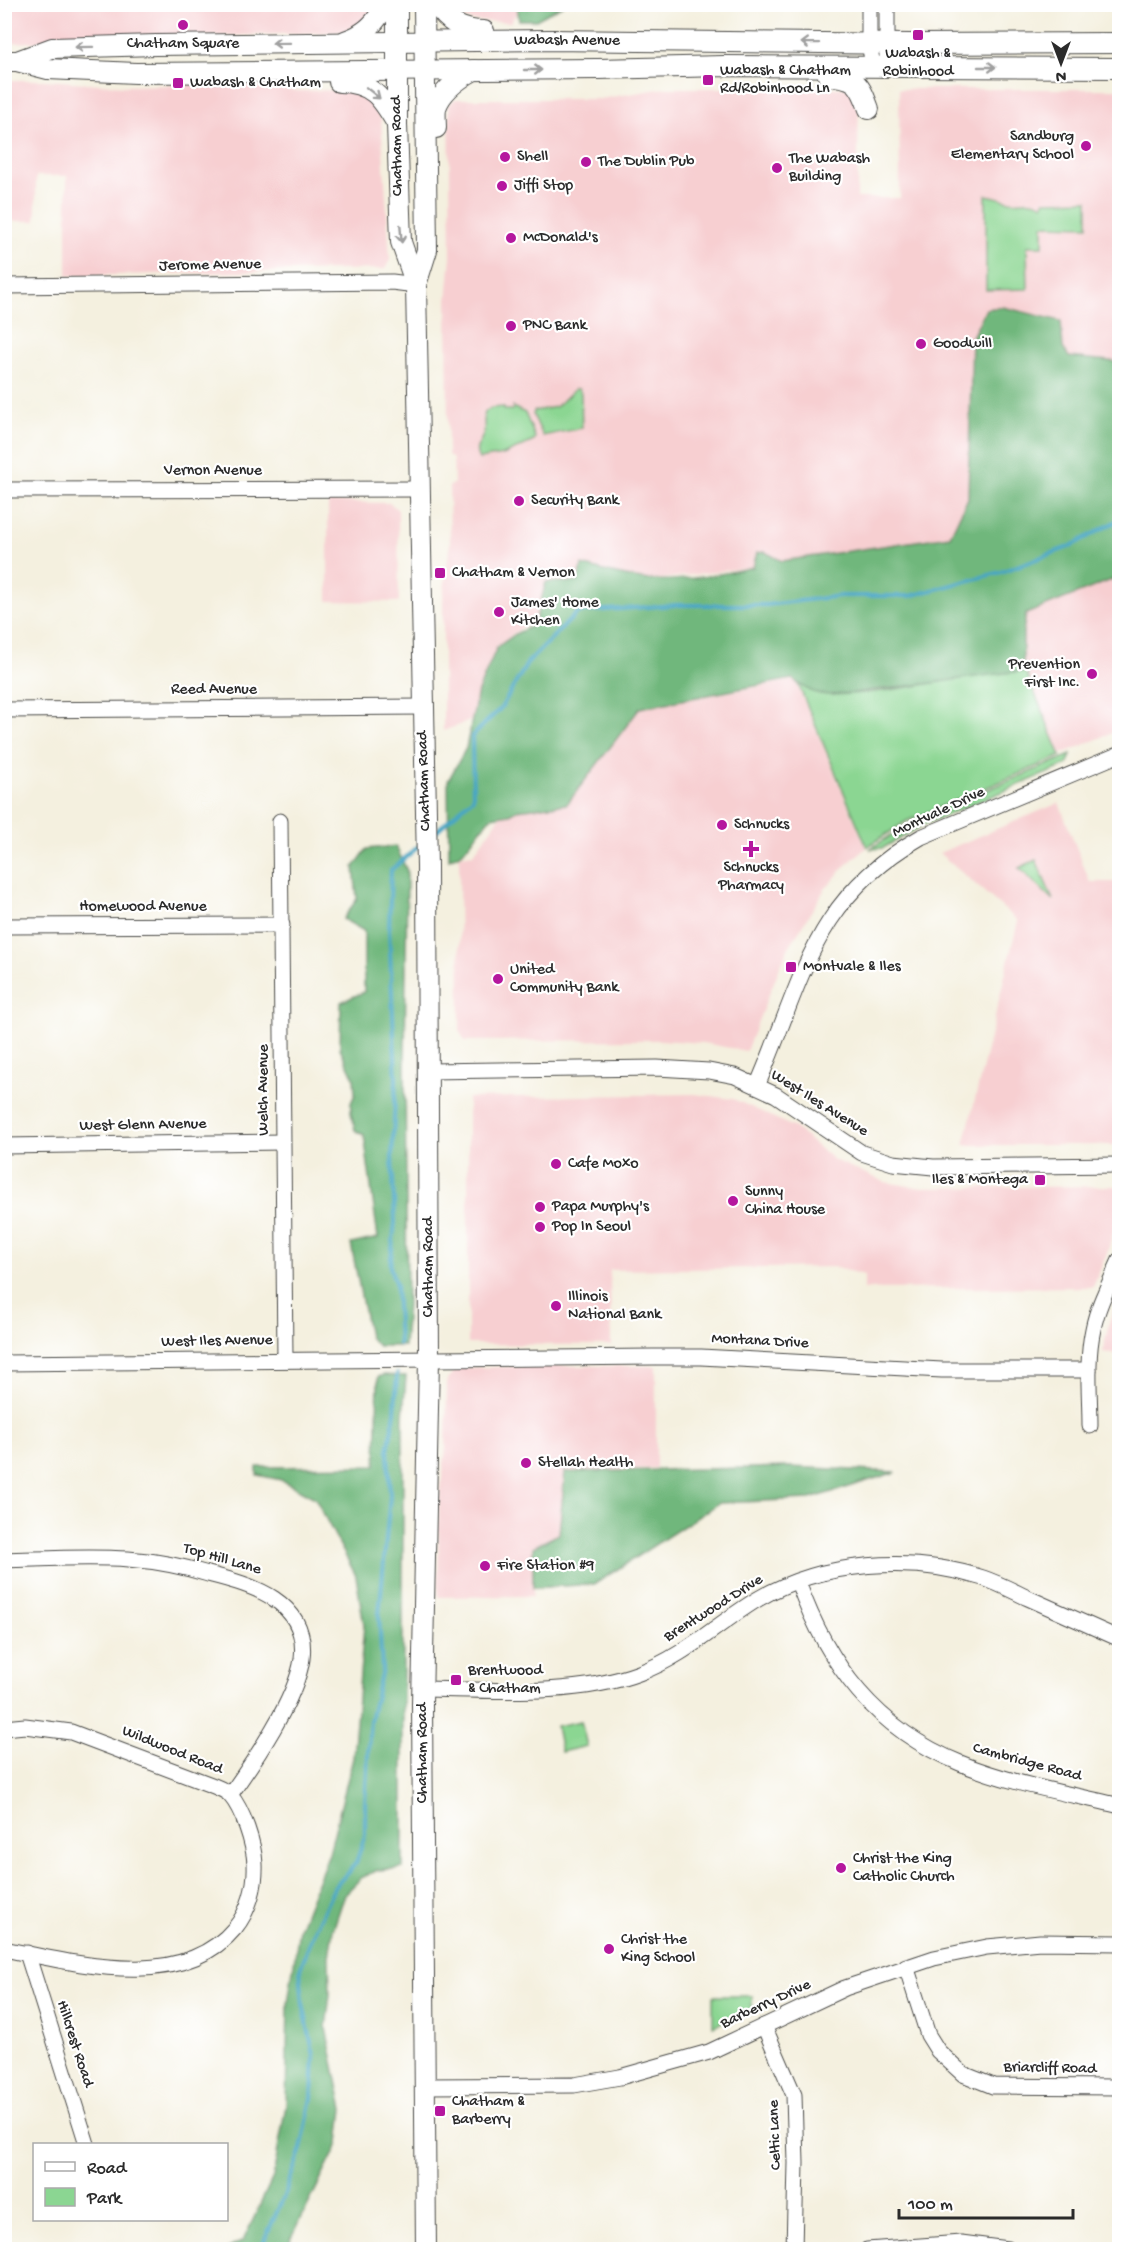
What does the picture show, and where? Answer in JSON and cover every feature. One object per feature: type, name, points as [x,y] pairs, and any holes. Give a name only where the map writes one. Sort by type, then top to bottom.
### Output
[{"type":"main road","points":[[339,42],[361,34],[380,16],[385,4]]},
{"type":"main road","name":"Chatham Road","points":[[397,4],[397,124],[401,242],[416,285],[427,866],[429,1359],[423,1689],[426,2250]]},
{"type":"main road","name":"Chatham Road","points":[[416,285],[427,250],[424,4]]},
{"type":"main road","points":[[436,4],[447,20],[464,29],[638,31],[680,42]]},
{"type":"main road","name":"Wabash Avenue","points":[[10,61],[52,48],[397,41],[1119,43]]},
{"type":"main road","name":"Wabash Avenue","points":[[10,61],[48,69],[136,73],[724,66],[1119,68]]},
{"type":"main road","points":[[724,66],[760,76],[845,76],[860,87],[869,109]]},
{"type":"main road","points":[[427,235],[436,198],[436,109],[451,87],[474,70]]},
{"type":"main road","points":[[278,72],[298,82],[354,82],[363,85],[377,94],[397,124]]},
{"type":"street","points":[[869,4],[878,44],[880,66]]},
{"type":"street","points":[[878,44],[887,4]]},
{"type":"street","name":"Jerome Avenue","points":[[4,286],[392,282],[416,285]]},
{"type":"street","name":"Vernon Avenue","points":[[4,490],[421,489]]},
{"type":"street","name":"Reed Avenue","points":[[4,710],[423,707]]},
{"type":"street","name":"Montvale Drive","points":[[757,1086],[818,939],[838,907],[873,870],[921,837],[1119,754]]},
{"type":"street","name":"Welch Avenue","points":[[280,821],[285,1359]]},
{"type":"street","name":"Homewood Avenue","points":[[4,926],[282,925]]},
{"type":"street","name":"West Iles Avenue","points":[[428,1071],[688,1069],[735,1077],[757,1086],[787,1101],[862,1153],[893,1163],[933,1167],[1119,1165]]},
{"type":"street","name":"West Glenn Avenue","points":[[4,1146],[282,1142]]},
{"type":"street","points":[[1090,1426],[1091,1337],[1103,1295],[1119,1260]]},
{"type":"street","name":"Montana Drive","points":[[429,1359],[701,1357],[942,1370],[1089,1370]]},
{"type":"street","name":"West Iles Avenue","points":[[4,1363],[429,1359]]},
{"type":"street","name":"Top Hill Lane","points":[[4,1560],[127,1558],[164,1563],[229,1579],[261,1590],[286,1608],[293,1617],[301,1637],[302,1660],[299,1672],[256,1759],[230,1795]]},
{"type":"street","name":"Brentwood Drive","points":[[423,1689],[568,1688],[589,1686],[639,1673],[687,1649],[759,1599],[798,1582],[835,1570],[879,1564],[913,1564],[983,1578],[1119,1639]]},
{"type":"street","name":"Cambridge Road","points":[[798,1582],[817,1630],[842,1671],[882,1717],[907,1735],[961,1764],[1002,1777],[1119,1806]]},
{"type":"street","name":"Wildwood Road","points":[[4,1728],[25,1726],[71,1732],[214,1785],[230,1795],[249,1834],[255,1854],[252,1893],[239,1922],[211,1950],[195,1958],[175,1963],[132,1968],[93,1965],[4,1949]]},
{"type":"street","name":"Barberry Drive","points":[[424,2086],[574,2085],[620,2077],[709,2052],[845,1988],[934,1958],[987,1947],[1040,1942],[1119,1943]]},
{"type":"street","name":"Hillcrest Road","points":[[27,1953],[86,2143]]},
{"type":"street","name":"Briarcliff Road","points":[[906,1966],[928,2035],[938,2051],[963,2074],[993,2086],[1119,2087]]},
{"type":"street","name":"Celtic Lane","points":[[764,2026],[794,2095],[796,2163],[794,2250]]},
{"type":"street","points":[[867,2250],[961,2243],[1002,2246],[1015,2250]]},
{"type":"shaded area","name":"Chatham Square","points":[[4,5],[379,5],[366,22],[343,32],[5,43]]},
{"type":"shaded area","points":[[447,5],[516,5],[517,12],[511,22],[473,21],[458,16]]},
{"type":"shaded area","points":[[4,80],[45,80],[126,86],[243,84],[298,91],[343,90],[362,95],[373,103],[381,119],[390,260],[385,269],[67,276],[67,176],[36,176],[36,221],[5,221]]},
{"type":"shaded area","points":[[665,88],[852,88],[859,102],[857,198],[900,198],[899,89],[1119,89],[1119,377],[983,536],[638,582],[558,601],[509,637],[478,718],[443,731],[443,598],[450,543],[449,487],[454,483],[453,459],[448,455],[447,300],[451,256],[449,105],[455,99],[600,99]]},
{"type":"shaded area","points":[[328,502],[390,503],[398,510],[399,602],[328,601]]},
{"type":"shaded area","points":[[1114,572],[1120,581],[1119,730],[1054,757],[995,620]]},
{"type":"shaded area","points":[[795,680],[866,848],[847,864],[825,889],[786,952],[746,1051],[703,1043],[660,1040],[465,1041],[460,1032],[459,856],[473,854],[508,806],[638,709]]},
{"type":"shaded area","points":[[1059,803],[1090,882],[1119,882],[1119,1145],[964,1145],[1018,921],[939,853]]},
{"type":"shaded area","points":[[694,1094],[733,1099],[762,1112],[795,1128],[834,1160],[885,1182],[922,1188],[1119,1186],[1117,1221],[1093,1287],[864,1289],[864,1275],[833,1267],[610,1270],[611,1345],[468,1344],[468,1098]]},
{"type":"shaded area","points":[[1119,1297],[1119,1354],[1103,1352],[1109,1322]]},
{"type":"shaded area","points":[[656,1366],[656,1468],[565,1472],[559,1534],[533,1548],[533,1596],[438,1597],[439,1504],[446,1448],[447,1379],[458,1368]]},
{"type":"green space","points":[[517,5],[563,5],[536,20],[519,20]]},
{"type":"green space","points":[[986,195],[1010,201],[1035,201],[1043,205],[1044,201],[1088,200],[1088,226],[1043,225],[1043,246],[1027,246],[1028,289],[986,290]]},
{"type":"green space","points":[[1003,307],[1061,321],[1063,348],[1069,357],[1119,362],[1119,577],[1026,614],[1023,633],[1023,671],[834,695],[812,692],[792,679],[640,708],[567,804],[517,810],[510,814],[491,817],[462,853],[449,859],[448,781],[466,748],[478,691],[497,647],[517,633],[534,625],[546,582],[577,582],[582,565],[633,578],[688,579],[753,567],[757,553],[765,552],[782,561],[950,536],[968,498],[972,337],[986,309]]},
{"type":"green space","points":[[575,389],[579,389],[581,393],[582,428],[543,436],[533,415],[534,411],[556,407]]},
{"type":"green space","points":[[504,407],[504,410],[513,410],[513,407],[525,413],[535,437],[534,441],[503,455],[479,459],[477,452],[484,432],[485,412],[491,408]]},
{"type":"green space","points":[[1002,672],[1026,672],[1061,756],[907,821],[867,847],[798,684],[818,692],[844,694],[875,692]]},
{"type":"green space","points":[[1071,755],[1067,765],[925,824],[883,848],[870,849],[915,820]]},
{"type":"green space","points":[[396,846],[407,871],[405,1067],[407,1305],[404,1346],[378,1346],[369,1337],[351,1244],[378,1238],[364,1135],[355,1130],[351,1113],[351,1103],[355,1094],[354,1078],[340,1048],[341,1002],[364,992],[364,931],[343,919],[357,899],[354,867],[367,849]]},
{"type":"green space","points":[[1036,860],[1053,900],[1019,868]]},
{"type":"green space","points":[[406,1376],[403,1418],[403,1868],[378,1870],[361,1878],[345,1894],[333,1930],[329,1957],[330,1994],[326,2028],[343,2109],[339,2143],[286,2249],[227,2249],[243,2241],[273,2177],[286,2105],[288,2003],[299,1929],[329,1853],[353,1758],[364,1625],[356,1576],[315,1498],[281,1480],[257,1475],[257,1467],[376,1466],[378,1377]]},
{"type":"green space","points":[[791,1467],[896,1472],[810,1499],[719,1503],[595,1584],[533,1588],[533,1547],[559,1534],[565,1472]]},
{"type":"green space","points":[[581,1721],[587,1746],[561,1752],[556,1726]]},
{"type":"green space","points":[[713,1996],[752,1996],[752,2010],[713,2026]]},
{"type":"waterway","points":[[434,833],[473,798],[472,736],[501,708],[528,662],[578,612],[676,605],[767,605],[840,596],[910,596],[1001,572],[1069,547],[1120,519]]},
{"type":"waterway","points":[[399,1344],[396,1285],[390,1267],[395,1222],[392,1157],[396,1080],[389,929],[391,870],[419,846]]},
{"type":"waterway","points":[[260,2250],[284,2196],[301,2149],[312,2098],[314,2056],[303,2004],[300,1969],[334,1888],[356,1863],[365,1835],[370,1721],[382,1669],[379,1615],[390,1496],[388,1450],[395,1412],[397,1374]]},
{"type":"place","name":"Chatham Square","points":[[183,25]]},
{"type":"place","name":"Wabash & Robinhood","points":[[918,35]]},
{"type":"place","name":"Wabash & Chatham Rd/Robinhood Ln","points":[[708,80]]},
{"type":"place","name":"Wabash & Chatham","points":[[178,83]]},
{"type":"place","name":"Sandburg Elementary School","points":[[1086,146]]},
{"type":"place","name":"Shell","points":[[505,157]]},
{"type":"place","name":"The Dublin Pub","points":[[586,162]]},
{"type":"place","name":"The Wabash Building","points":[[777,168]]},
{"type":"place","name":"Jiffi Stop","points":[[502,186]]},
{"type":"place","name":"McDonald's","points":[[511,238]]},
{"type":"place","name":"PNC Bank","points":[[511,326]]},
{"type":"place","name":"Goodwill","points":[[921,344]]},
{"type":"place","name":"Security Bank","points":[[519,501]]},
{"type":"place","name":"Chatham & Vernon","points":[[440,573]]},
{"type":"place","name":"James' Home Kitchen","points":[[499,612]]},
{"type":"place","name":"Prevention First Inc.","points":[[1092,674]]},
{"type":"place","name":"Schnucks","points":[[722,825]]},
{"type":"place","name":"Schnucks Pharmacy","points":[[751,849]]},
{"type":"place","name":"Montvale & Iles","points":[[791,967]]},
{"type":"place","name":"United Community Bank","points":[[498,979]]},
{"type":"place","name":"Cafe Moxo","points":[[556,1164]]},
{"type":"place","name":"Iles & Montega","points":[[1040,1180]]},
{"type":"place","name":"Sunny China House","points":[[733,1201]]},
{"type":"place","name":"Papa Murphy's","points":[[540,1207]]},
{"type":"place","name":"Pop In Seoul","points":[[540,1227]]},
{"type":"place","name":"Illinois National Bank","points":[[556,1306]]},
{"type":"place","name":"Stellah Health","points":[[526,1463]]},
{"type":"place","name":"Fire Station #9","points":[[485,1566]]},
{"type":"place","name":"Brentwood & Chatham","points":[[456,1680]]},
{"type":"place","name":"Christ the King Catholic Church","points":[[841,1868]]},
{"type":"place","name":"Christ the King School","points":[[609,1949]]},
{"type":"place","name":"Chatham & Barberry","points":[[440,2111]]}]
